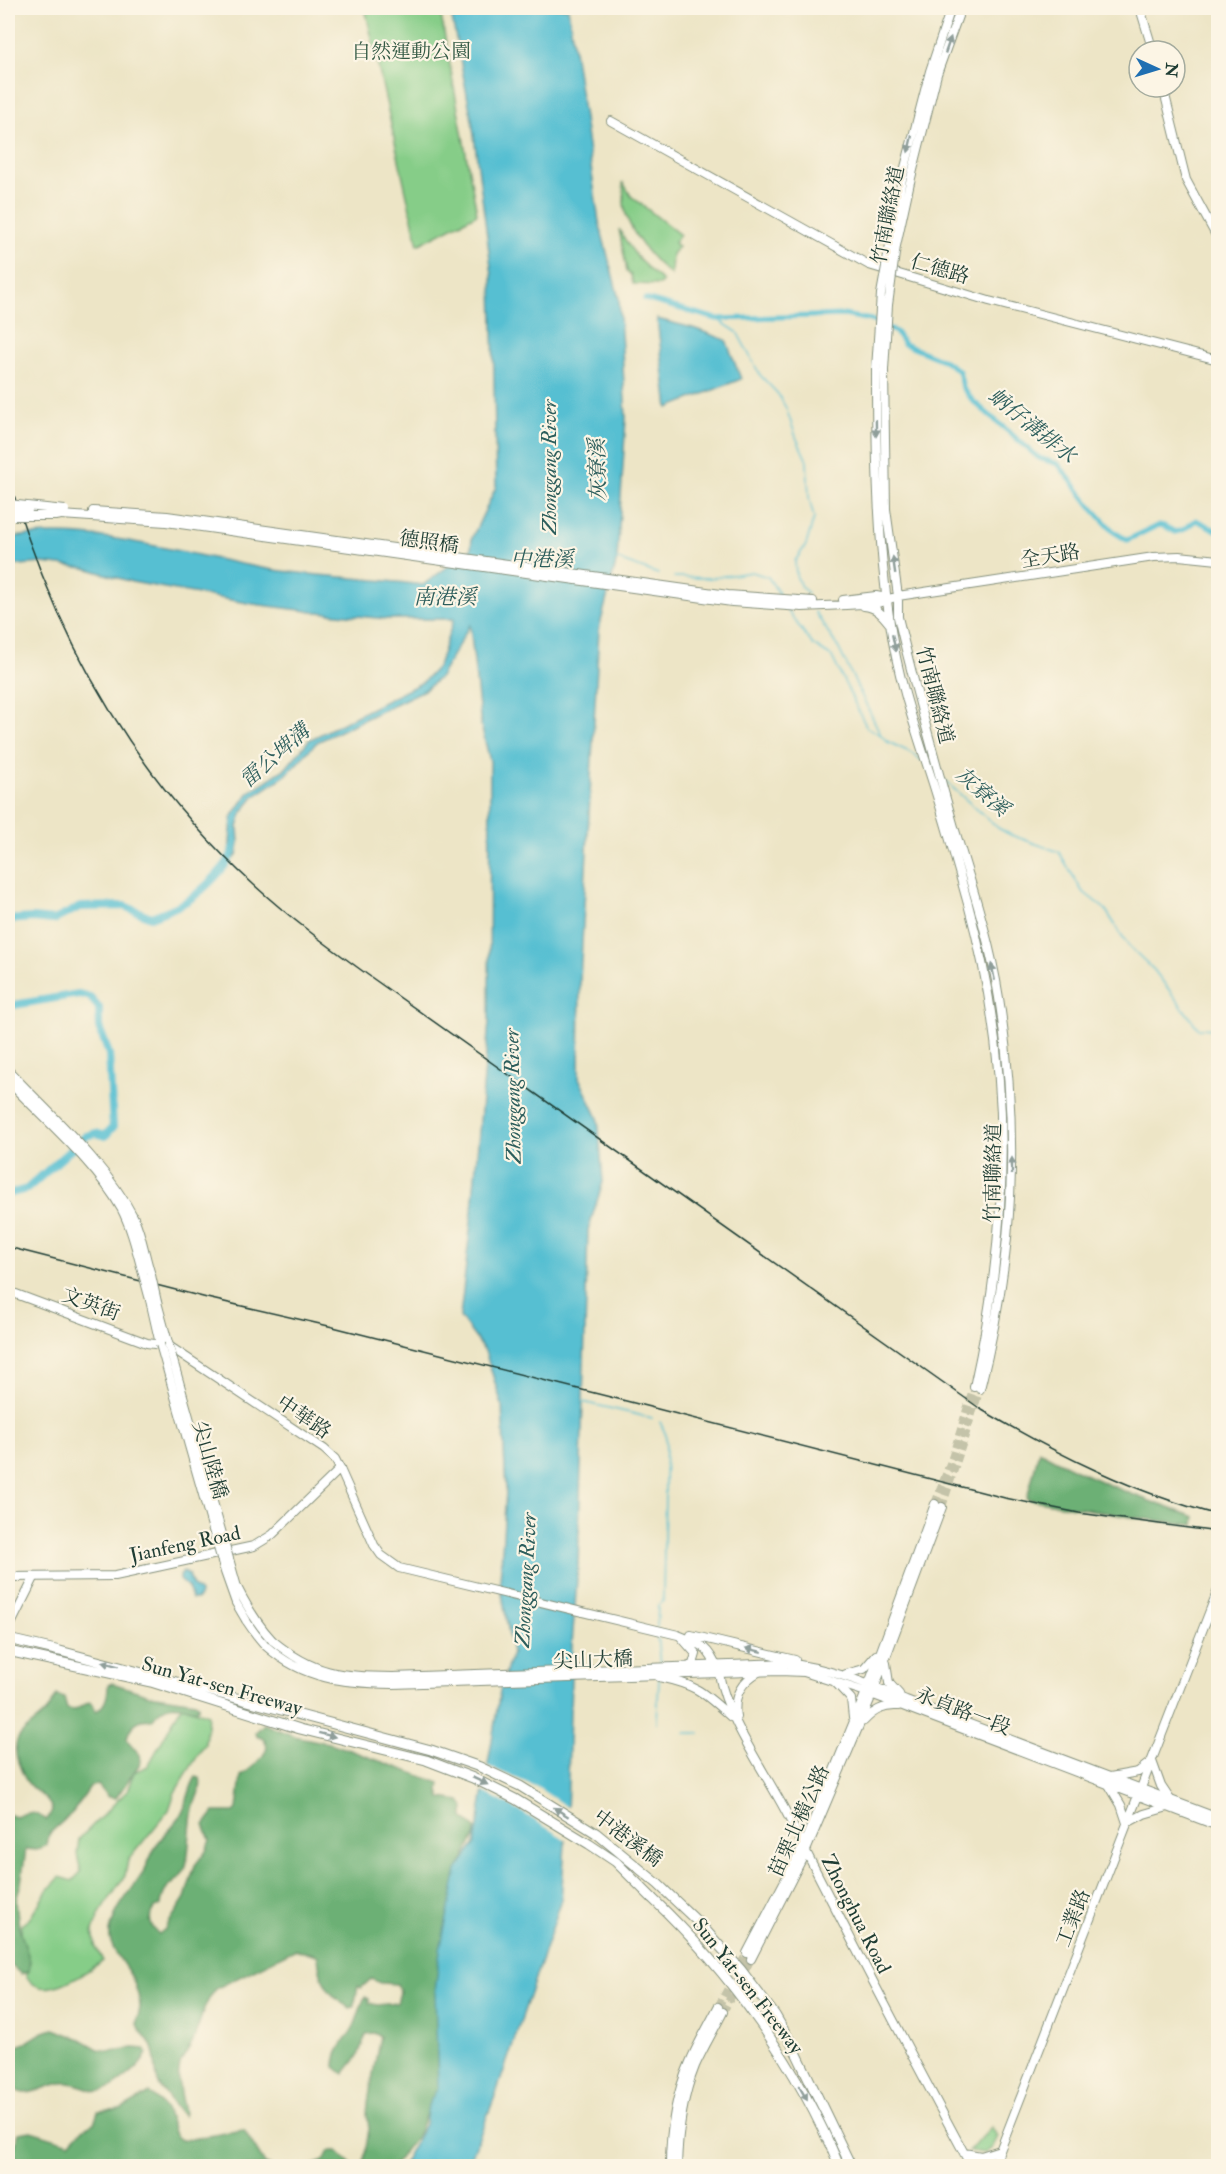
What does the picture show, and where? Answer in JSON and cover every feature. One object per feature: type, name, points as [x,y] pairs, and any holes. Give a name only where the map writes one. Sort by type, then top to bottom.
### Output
[{"type":"highway","name":"Sun Yat-sen Freeway","points":[[8,1639],[349,1729]]},
{"type":"highway","name":"Sun Yat-sen Freeway","points":[[8,1650],[151,1682],[300,1728],[426,1760],[473,1778],[558,1824],[616,1862],[709,1958],[771,2040],[812,2108],[839,2166]]},
{"type":"highway","name":"中港溪橋","points":[[349,1729],[431,1750],[480,1767],[520,1786],[596,1833],[658,1884],[702,1926],[741,1970],[775,2015],[793,2046],[807,2078]]},
{"type":"highway","name":"Sun Yat-sen Freeway","points":[[807,2078],[851,2166]]},
{"type":"main road","name":"竹南聯絡道","points":[[951,8],[924,93],[906,181],[896,246],[880,369],[877,506],[890,624],[904,687],[942,800],[993,970],[1009,1076],[1012,1169],[1007,1247],[995,1325],[977,1388]]},
{"type":"main road","name":"竹南聯絡道","points":[[906,181],[937,74],[961,8]]},
{"type":"main road","name":"竹南聯絡道","points":[[880,369],[886,509],[898,596],[898,617],[925,746]]},
{"type":"main road","points":[[8,504],[63,512]]},
{"type":"main road","name":"德照橋","points":[[8,513],[127,512],[167,516],[728,595],[845,603]]},
{"type":"main road","name":"全天路","points":[[845,603],[876,596],[888,598],[1154,557],[1179,556],[1218,560]]},
{"type":"main road","points":[[845,603],[872,607],[890,624]]},
{"type":"main road","points":[[8,1070],[71,1141]]},
{"type":"main road","points":[[8,1081],[71,1141]]},
{"type":"main road","name":"尖山陸橋","points":[[71,1141],[110,1186],[135,1220],[164,1345],[237,1587],[247,1608],[268,1642],[290,1655],[327,1672],[391,1681]]},
{"type":"main road","name":"Jianfeng Road","points":[[8,1577],[115,1576],[254,1546],[272,1534],[340,1469]]},
{"type":"main road","name":"中華路","points":[[340,1469],[374,1545],[381,1555],[399,1568],[678,1635]]},
{"type":"main road","points":[[939,1505],[885,1660],[871,1689],[884,1642],[939,1505]]},
{"type":"main road","points":[[678,1635],[693,1635],[810,1666]]},
{"type":"main road","points":[[678,1635],[707,1648],[718,1670]]},
{"type":"main road","points":[[678,1635],[696,1654],[693,1664],[687,1671]]},
{"type":"main road","points":[[836,1678],[864,1670],[873,1661],[884,1642]]},
{"type":"main road","points":[[885,1660],[889,1683],[905,1703]]},
{"type":"main road","name":"永貞路一段","points":[[718,1670],[787,1663],[810,1666],[836,1678],[871,1689],[1140,1792],[1218,1826]]},
{"type":"main road","name":"永貞路一段","points":[[687,1671],[794,1671],[836,1678]]},
{"type":"main road","name":"尖山大橋","points":[[391,1681],[652,1675],[687,1671]]},
{"type":"main road","name":"尖山大橋","points":[[391,1681],[687,1671]]},
{"type":"main road","name":"永貞路一段","points":[[1170,1804],[1218,1818]]},
{"type":"street","points":[[1140,8],[1149,39]]},
{"type":"street","points":[[1166,99],[1186,180],[1218,239]]},
{"type":"street","name":"仁德路","points":[[611,121],[869,265],[988,301],[1218,360]]},
{"type":"street","name":"文英街","points":[[9,1292],[147,1343],[164,1345]]},
{"type":"street","name":"中華路","points":[[164,1345],[324,1449],[335,1459],[340,1469]]},
{"type":"street","points":[[8,1630],[34,1578]]},
{"type":"street","name":"工業路","points":[[994,2166],[1218,1590]]},
{"type":"street","name":"Zhonghua Road","points":[[718,1670],[727,1704],[971,2166]]},
{"type":"street","points":[[737,1722],[735,1708],[739,1689],[744,1682],[760,1671]]},
{"type":"street","points":[[652,1675],[688,1684],[700,1690],[737,1722]]},
{"type":"street","points":[[836,1678],[851,1699],[856,1725],[882,1707],[905,1703]]},
{"type":"street","name":"苗栗北橫公路","points":[[749,1956],[804,1850],[871,1689]]},
{"type":"street","points":[[1152,1761],[1170,1804],[1127,1823],[1110,1781],[1137,1772],[1152,1761]]},
{"type":"street","points":[[670,2166],[671,2139],[677,2099],[690,2062],[720,2010],[695,2066],[685,2097],[678,2137],[677,2166]]},
{"type":"street","points":[[964,2153],[981,2156],[1000,2150]]},
{"type":"green space","name":"自然運動公園","points":[[365,8],[439,8],[440,10],[477,214],[418,245]]},
{"type":"green space","points":[[623,182],[631,196],[680,235],[674,243],[678,247],[672,254],[671,275],[657,263],[629,224],[625,211]]},
{"type":"green space","points":[[619,229],[638,258],[663,281],[660,285],[633,284],[631,275],[627,271]]},
{"type":"green space","points":[[1039,1451],[1116,1488],[1195,1517],[1194,1525],[1027,1499]]},
{"type":"green space","points":[[112,1683],[149,1695],[195,1702],[198,1708],[195,1710],[182,1706],[166,1707],[152,1720],[147,1719],[135,1724],[127,1740],[140,1755],[141,1762],[116,1798],[108,1797],[98,1785],[91,1786],[73,1812],[49,1834],[47,1845],[37,1850],[26,1849],[16,1901],[19,1927],[30,1961],[28,1972],[21,1974],[8,1963],[8,1814],[16,1817],[32,1813],[47,1820],[52,1810],[45,1798],[25,1778],[18,1762],[16,1745],[22,1734],[46,1712],[57,1695],[64,1698],[67,1709],[75,1710],[89,1702],[93,1704],[96,1711],[104,1703],[108,1685]]},
{"type":"green space","points":[[182,1705],[208,1715],[205,1744],[175,1792],[169,1810],[128,1860],[125,1876],[100,1913],[93,1930],[95,1945],[103,1961],[75,1978],[53,1987],[34,1985],[24,1971],[21,1925],[30,1918],[47,1891],[60,1877],[72,1881],[81,1872],[77,1854],[79,1839],[127,1791],[134,1772],[148,1766]]},
{"type":"green space","points":[[264,1724],[294,1736],[333,1744],[440,1783],[441,1798],[460,1801],[464,1807],[464,1818],[476,1828],[475,1836],[460,1866],[497,1905],[430,2111],[425,2116],[418,2134],[393,2166],[363,2166],[369,2129],[367,2113],[369,2096],[380,2036],[374,2033],[366,2034],[358,2056],[344,2074],[335,2067],[335,2061],[355,2024],[365,1997],[369,1999],[369,2003],[377,2005],[397,2003],[400,1992],[397,1984],[380,1983],[371,1979],[361,1988],[358,1986],[354,2007],[350,2008],[326,1987],[318,1956],[294,1950],[217,1988],[206,2006],[193,2042],[180,2065],[179,2083],[183,2116],[158,2083],[152,2047],[137,2024],[140,2007],[137,1990],[111,1944],[110,1932],[118,1909],[143,1872],[158,1843],[181,1815],[196,1777],[200,1778],[200,1786],[192,1815],[185,1869],[182,1875],[167,1888],[161,1906],[153,1911],[150,1918],[155,1931],[159,1934],[165,1929],[185,1898],[195,1865],[206,1851],[210,1840],[204,1825],[214,1812],[234,1812],[237,1809],[241,1776],[266,1751],[267,1745],[257,1736],[256,1732]]},
{"type":"green space","points":[[54,2029],[81,2039],[98,2049],[110,2051],[134,2048],[145,2049],[147,2052],[134,2070],[118,2083],[104,2090],[98,2091],[66,2083],[25,2093],[8,2087],[8,2039],[15,2047]]},
{"type":"green space","points":[[150,2093],[166,2109],[175,2135],[181,2140],[244,2130],[265,2164],[270,2166],[21,2166],[13,2152],[19,2133],[31,2131],[70,2143],[84,2128],[94,2123],[98,2111],[122,2109]]},
{"type":"green space","points":[[991,2128],[998,2136],[993,2147],[985,2153],[969,2151]]},
{"type":"green space","points":[[329,2151],[337,2151],[353,2166],[311,2166],[324,2161]]},
{"type":"water","name":"中港溪","points":[[450,8],[568,8],[599,222],[619,299],[626,418],[617,559],[599,629],[580,980],[579,1078],[598,1118],[603,1182],[588,1230],[578,1566],[572,1644],[567,1815],[561,1902],[497,2091],[468,2166],[402,2166],[425,2124],[428,2105],[438,2087],[435,1992],[440,1950],[457,1870],[475,1844],[500,1691],[512,1653],[500,1581],[506,1491],[502,1405],[485,1351],[460,1317],[489,1022],[490,761],[481,725],[470,625],[440,677],[426,689],[317,742],[286,775],[253,797],[242,813],[238,827],[237,855],[232,860],[229,855],[232,817],[249,792],[286,768],[309,740],[423,682],[438,666],[454,619],[387,619],[308,611],[253,604],[132,582],[85,568],[43,563],[8,566],[8,538],[42,534],[111,538],[282,571],[423,585],[471,549],[472,538],[496,487],[492,275],[472,120]]},
{"type":"water","points":[[657,319],[693,328],[726,340],[741,379],[668,408]]},
{"type":"water","points":[[183,1572],[189,1575],[193,1586],[200,1593],[198,1599],[192,1599],[188,1587],[180,1580]]},
{"type":"pier","points":[[485,1765],[537,1787],[570,1809],[568,1841],[480,1790]]},
{"type":"waterway","name":"蚋仔溝排水","points":[[645,299],[717,319],[844,315],[871,320],[896,332],[904,344],[945,361],[959,371],[963,388],[973,401],[1039,458],[1058,464],[1093,509],[1114,532],[1127,540],[1159,525],[1175,532],[1183,530],[1196,520],[1218,531]]},
{"type":"waterway","points":[[717,319],[737,332],[760,375],[778,394],[807,461],[809,497],[814,518],[806,545],[795,561],[796,575],[801,587],[808,593]]},
{"type":"waterway","name":"灰寮溪","points":[[616,559],[658,574]]},
{"type":"waterway","name":"灰寮溪","points":[[674,577],[710,578],[752,572],[768,577],[779,594]]},
{"type":"waterway","name":"灰寮溪","points":[[787,610],[813,645],[832,657],[867,728],[921,760]]},
{"type":"waterway","points":[[815,612],[839,649],[880,733]]},
{"type":"waterway","name":"灰寮溪","points":[[945,781],[998,828],[1059,852],[1082,891],[1105,909],[1128,945],[1154,970],[1198,1028],[1218,1029]]},
{"type":"waterway","name":"雷公埤溝","points":[[8,920],[32,918],[54,920],[80,907],[124,906],[151,917],[193,897],[222,869],[233,848]]},
{"type":"waterway","name":"雷公埤溝","points":[[8,1006],[79,994],[90,997],[99,1008],[99,1027],[109,1054],[113,1127],[105,1136],[96,1133],[86,1136],[27,1189],[8,1194]]},
{"type":"waterway","points":[[583,1402],[652,1418]]},
{"type":"waterway","points":[[657,1627],[658,1605],[663,1601],[666,1435],[660,1422]]},
{"type":"waterway","points":[[1214,1624],[1218,1630]]},
{"type":"waterway","points":[[657,1635],[660,1665]]},
{"type":"waterway","points":[[657,1723],[659,1679]]},
{"type":"waterway","points":[[684,1733],[700,1733]]},
{"type":"tunnel","points":[[935,1504],[974,1387]]},
{"type":"tunnel","points":[[942,1507],[980,1389]]},
{"type":"tunnel","points":[[718,2007],[747,1953]]},
{"type":"tunnel","points":[[723,2012],[751,1959]]},
{"type":"railway","points":[[8,475],[26,533],[48,590],[73,644],[102,697],[134,748],[170,796],[210,842],[254,885],[310,932],[368,975],[982,1410],[1067,1457],[1126,1484],[1218,1515]]},
{"type":"railway","points":[[8,1247],[1005,1498],[1079,1513],[1218,1532]]},
{"type":"water label","name":"Zhonggang River","points":[[549,467]]},
{"type":"water label","name":"南港溪","points":[[445,597]]},
{"type":"water label","name":"Zhonggang River","points":[[513,1096]]},
{"type":"water label","name":"Zhonggang River","points":[[526,1580]]}]
